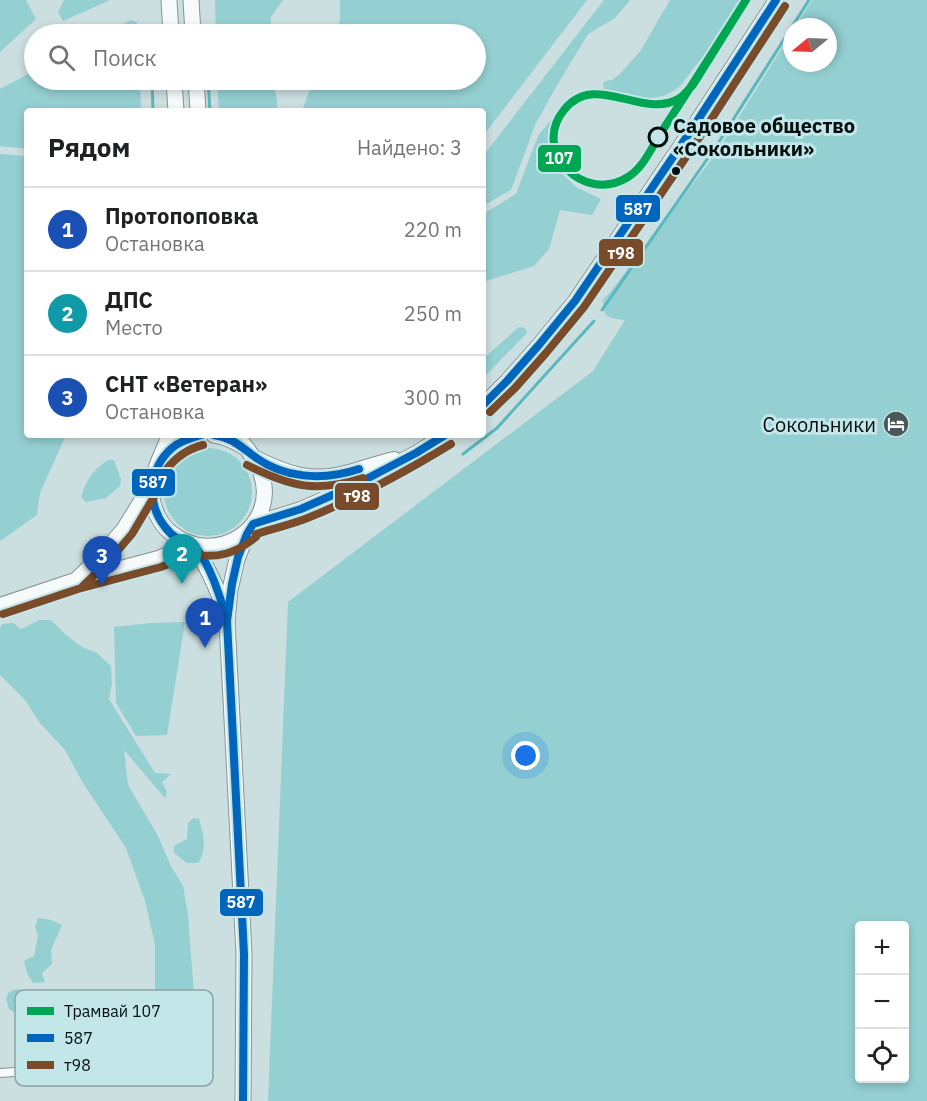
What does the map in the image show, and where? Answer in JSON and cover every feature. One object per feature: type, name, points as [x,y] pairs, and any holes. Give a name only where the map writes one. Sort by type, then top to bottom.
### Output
[{"type":"highway","points":[[169,0],[170,24]]},
{"type":"highway","points":[[191,0],[192,24]]},
{"type":"highway","points":[[175,90],[176,108]]},
{"type":"highway","points":[[197,90],[198,108]]},
{"type":"highway","points":[[169,438],[153,480],[152,497],[156,513],[165,528],[178,539],[208,547],[223,545],[237,539],[258,518],[263,504],[262,474],[256,460],[238,438]]},
{"type":"highway","points":[[158,464],[166,452],[189,438]]},
{"type":"highway","points":[[226,438],[249,452]]},
{"type":"highway","points":[[243,1101],[244,954],[227,621],[230,590],[237,559],[251,527]]},
{"type":"highway","points":[[192,544],[220,594],[227,621]]},
{"type":"main road","points":[[486,402],[538,346],[575,301],[776,0]]},
{"type":"main road","points":[[251,527],[301,509],[353,486],[440,438]]},
{"type":"main road","points":[[249,452],[291,474],[318,477],[350,472],[374,463],[416,453]]},
{"type":"main road","points":[[75,579],[123,528],[153,480]]},
{"type":"main road","points":[[0,604],[75,579],[158,557],[192,544]]},
{"type":"street","points":[[0,1073],[15,1072]]},
{"type":"shaded area","points":[[0,0],[26,0],[36,19],[31,24],[24,24],[24,30],[0,52]]},
{"type":"shaded area","points":[[64,0],[110,0],[63,21],[58,12]]},
{"type":"shaded area","points":[[215,0],[283,0],[271,17],[271,24],[216,24]]},
{"type":"shaded area","points":[[340,0],[587,0],[486,132],[486,108],[303,108],[309,90],[486,90],[486,24],[339,24]]},
{"type":"shaded area","points":[[604,0],[630,0],[615,18],[588,34],[535,125],[511,190],[486,204],[486,152]]},
{"type":"shaded area","points":[[670,0],[740,0],[718,37],[680,86],[671,92],[662,96],[645,98],[604,89],[603,83],[620,74],[641,50]]},
{"type":"shaded area","points":[[812,0],[927,0],[927,1101],[268,1101],[288,602],[593,371],[625,320],[614,319],[605,314],[603,300],[717,152],[783,46],[783,72],[837,72],[837,18],[801,18]]},
{"type":"shaded area","points":[[131,20],[137,24],[123,24]]},
{"type":"shaded area","points":[[24,76],[24,90],[140,90],[141,108],[24,108],[24,149],[0,146],[0,89]]},
{"type":"shaded area","points":[[218,90],[275,90],[277,108],[219,108]]},
{"type":"shaded area","points":[[562,106],[549,145],[553,165],[576,187],[601,199],[592,215],[560,210],[549,249],[534,266],[486,281],[486,212],[516,194],[538,136]]},
{"type":"shaded area","points":[[0,154],[24,156],[24,438],[65,438],[40,493],[37,515],[0,541]]},
{"type":"shaded area","points":[[519,327],[525,328],[526,334],[486,375],[486,356]]},
{"type":"shaded area","points":[[208,448],[225,452],[239,461],[248,475],[252,492],[248,509],[239,523],[225,532],[208,536],[191,532],[177,523],[168,509],[164,492],[168,475],[177,461],[191,452]]},
{"type":"shaded area","points":[[108,460],[114,460],[121,479],[120,486],[106,498],[86,502],[81,497],[88,480]]},
{"type":"shaded area","points":[[40,620],[51,620],[66,635],[82,647],[97,653],[111,666],[112,683],[109,699],[155,773],[171,774],[162,782],[167,792],[165,798],[124,750],[128,785],[158,836],[183,886],[188,915],[194,990],[155,990],[155,945],[145,901],[126,848],[83,783],[65,750],[39,722],[26,701],[0,675],[0,628],[2,624],[13,623],[21,629]]},
{"type":"shaded area","points":[[185,622],[167,735],[136,736],[116,703],[114,627]]},
{"type":"shaded area","points":[[193,818],[199,819],[204,847],[198,863],[187,863],[174,853],[174,846],[187,839],[188,823]]},
{"type":"shaded area","points":[[38,918],[62,925],[51,950],[52,964],[42,973],[45,982],[33,983],[24,961],[34,956],[38,936],[35,927]]},
{"type":"shaded area","points":[[17,989],[24,990],[15,990],[15,1012],[9,1009],[6,998],[9,992]]},
{"type":"waterway","points":[[602,310],[717,145],[809,0]]},
{"type":"waterway","points":[[152,90],[153,108]]},
{"type":"waterway","points":[[209,90],[210,108]]},
{"type":"waterway","points":[[486,436],[497,428],[594,321]]},
{"type":"waterway","points":[[463,454],[484,438]]},
{"type":"tram line","name":"107","points":[[746,0],[693,85],[690,88],[746,0]]},
{"type":"tram line","name":"107","points":[[690,88],[643,163],[628,177],[611,184],[594,184],[579,179],[567,169],[558,156],[554,141],[555,126],[564,110],[576,99],[590,94],[651,104],[666,103],[680,98],[690,88]]},
{"type":"transit line","name":"587","points":[[486,402],[538,346],[575,301],[776,0]]},
{"type":"transit line","name":"т98","points":[[490,412],[515,388],[584,307],[785,6]]},
{"type":"transit line","name":"587","points":[[192,438],[178,443],[164,456],[155,475],[153,497],[159,518],[166,529],[178,539],[195,547],[205,562],[218,591],[226,618]]},
{"type":"transit line","name":"587","points":[[225,438],[263,462],[289,473],[317,476],[359,469]]},
{"type":"transit line","name":"587","points":[[243,1101],[244,954],[227,621],[238,557],[253,524],[301,509],[353,486],[440,438]]},
{"type":"transit line","name":"т98","points":[[256,534],[305,519],[343,503],[451,444]]},
{"type":"transit line","name":"т98","points":[[166,470],[182,454],[203,445]]},
{"type":"transit line","name":"т98","points":[[247,465],[291,483],[304,485],[331,485],[363,478]]},
{"type":"transit line","name":"т98","points":[[82,587],[132,534],[161,485]]},
{"type":"transit line","name":"т98","points":[[193,555],[226,554],[256,537]]},
{"type":"transit line","name":"т98","points":[[3,614],[78,589],[161,567],[194,554]]},
{"type":"place","name":"Садовое общество «Сокольники»","points":[[658,137]]},
{"type":"place","name":"Сокольники","points":[[896,424]]},
{"type":"place","name":"ДПС","points":[[182,584]]},
{"type":"place","name":"СНТ «Ветеран»","points":[[102,586]]},
{"type":"place","name":"Протопоповка","points":[[205,648]]}]
